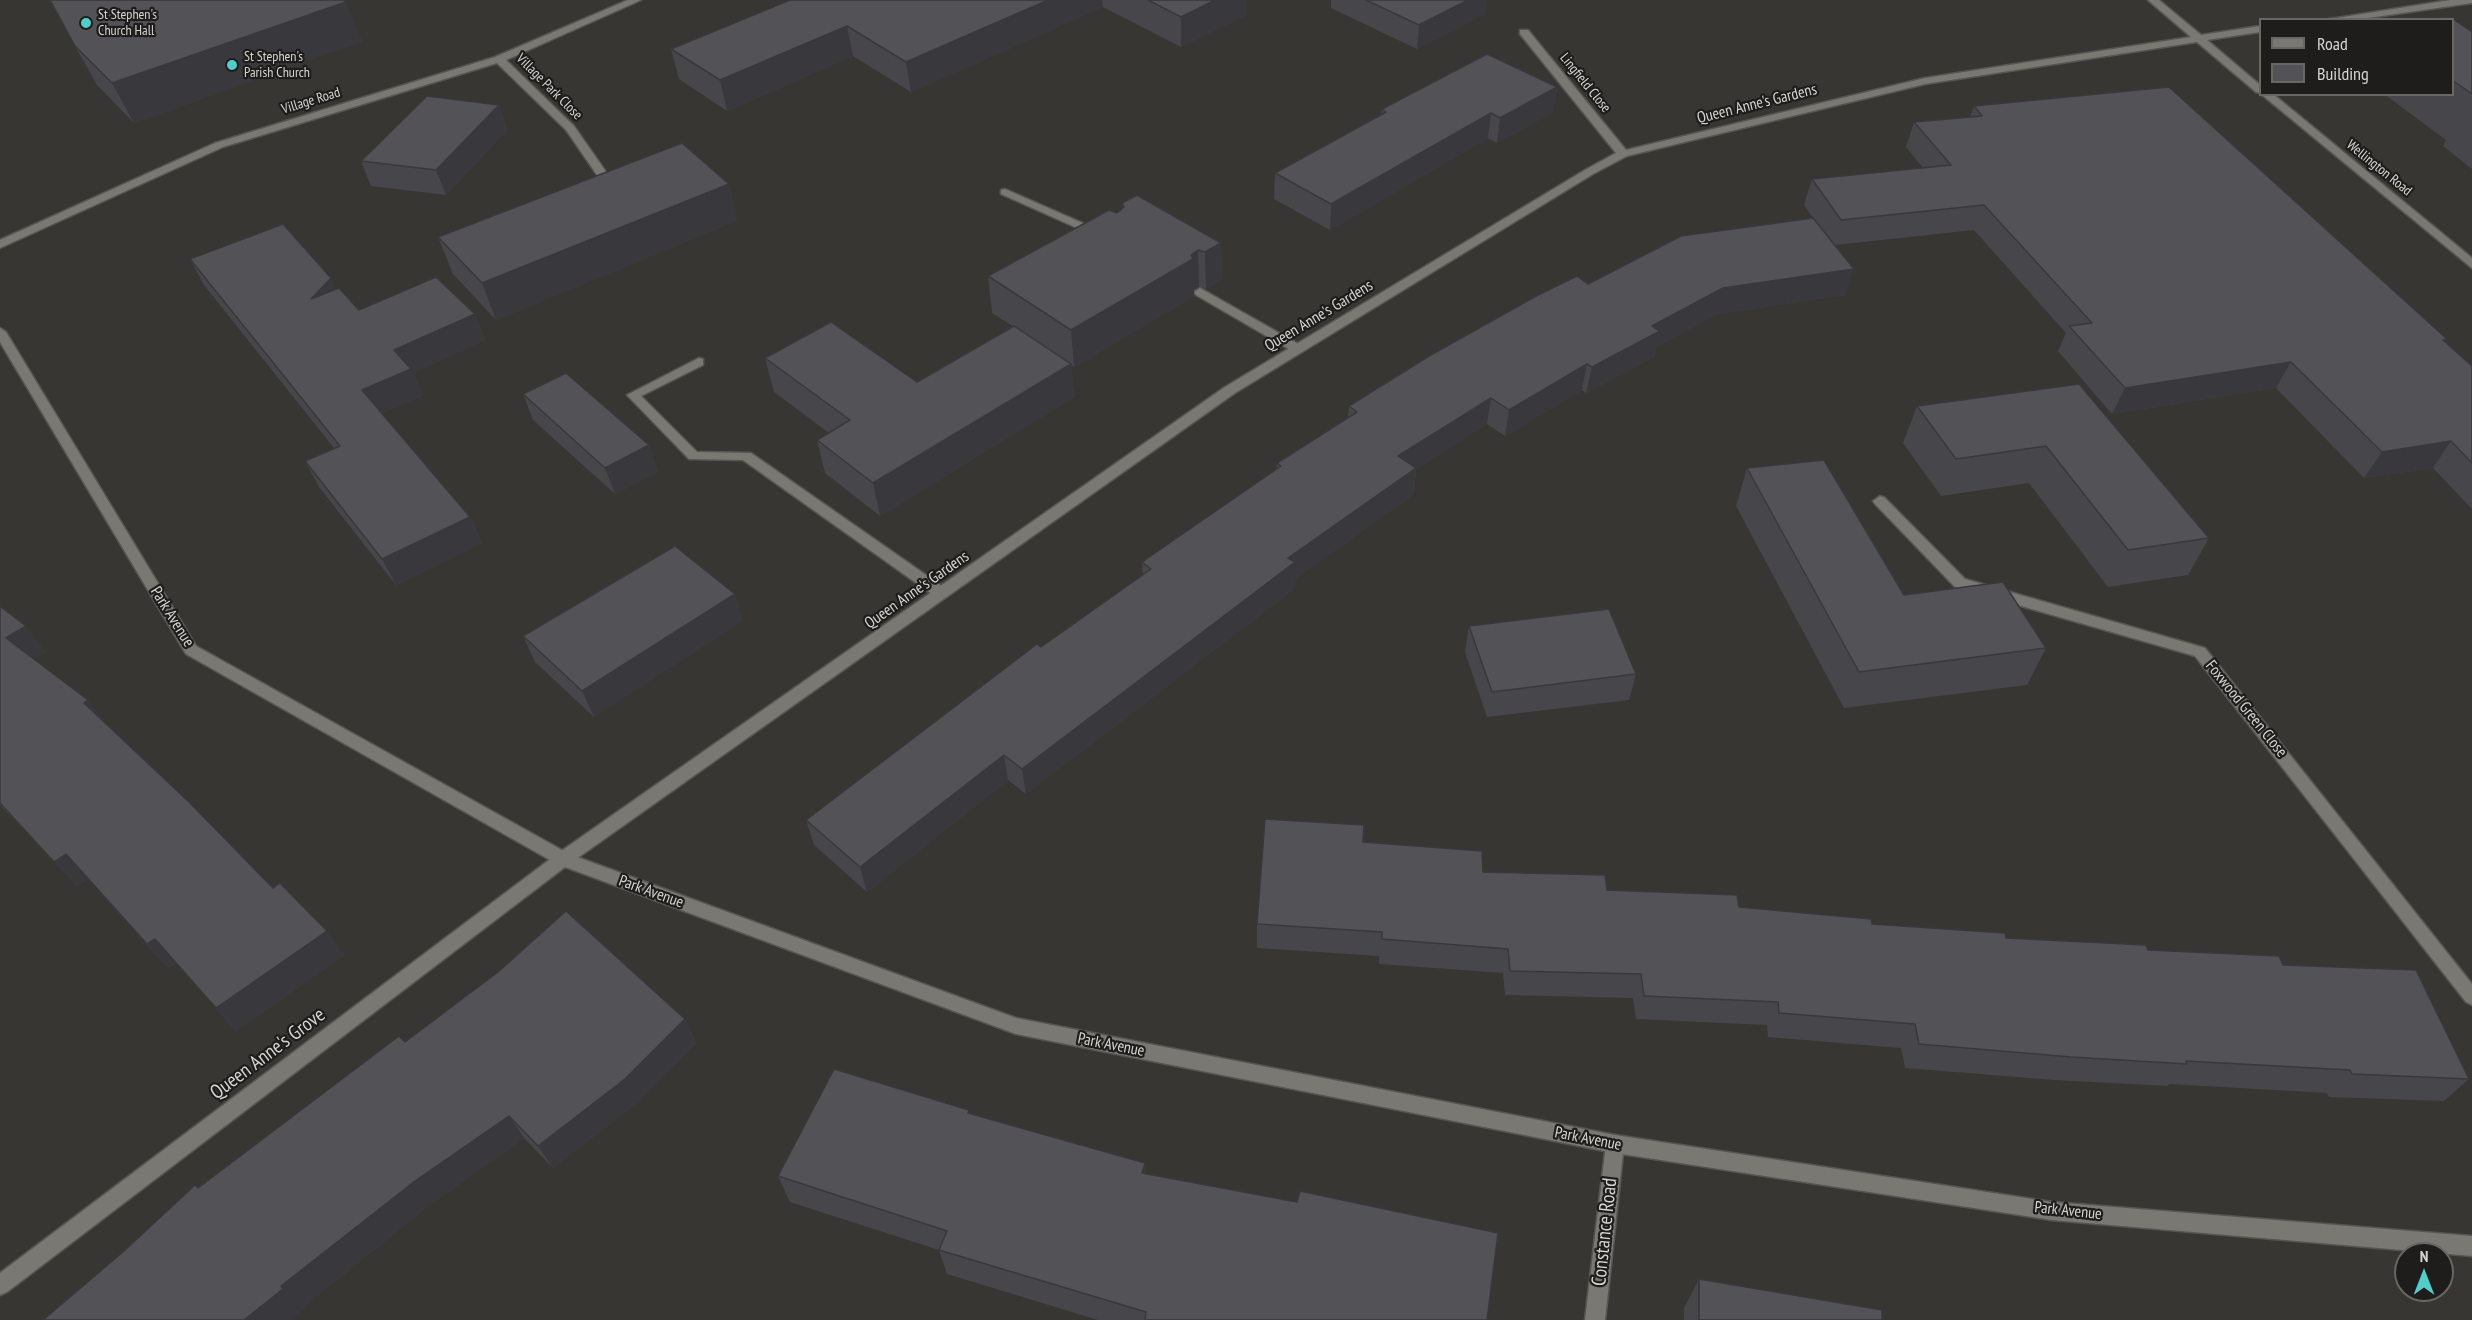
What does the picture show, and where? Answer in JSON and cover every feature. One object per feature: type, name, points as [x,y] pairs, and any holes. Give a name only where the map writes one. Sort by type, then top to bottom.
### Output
[{"type":"street","name":"Village Road","points":[[0,244],[219,146],[499,59],[636,0]]},
{"type":"street","points":[[2153,0],[2259,89]]},
{"type":"street","points":[[2343,18],[2471,0]]},
{"type":"street","name":"Queen Anne's Gardens","points":[[563,859],[1230,390],[1589,172],[1623,154],[1925,81],[2259,29]]},
{"type":"street","name":"Lingfield Close","points":[[1524,32],[1623,154]]},
{"type":"street","name":"Village Park Close","points":[[499,59],[570,128],[617,196]]},
{"type":"street","name":"Wellington Road","points":[[2268,96],[2472,264]]},
{"type":"street","points":[[1005,192],[1107,238]]},
{"type":"street","points":[[1200,292],[1298,348]]},
{"type":"street","name":"Park Avenue","points":[[0,332],[191,650],[563,859],[1016,1026],[1615,1144],[2052,1211],[2472,1246]]},
{"type":"street","points":[[699,362],[633,395],[694,456],[746,456],[941,593]]},
{"type":"street","name":"Foxwood Green Close","points":[[1880,501],[1960,583],[2200,652],[2472,997]]},
{"type":"street","name":"Queen Anne's Grove","points":[[0,1285],[563,859]]},
{"type":"street","name":"Constance Road","points":[[1595,1320],[1615,1144]]},
{"type":"building","points":[[50,0],[343,0],[346,2],[112,83],[75,46]]},
{"type":"building","points":[[790,0],[1048,0],[906,62],[847,26],[720,80],[671,49]]},
{"type":"building","points":[[1148,0],[1215,0],[1181,17]]},
{"type":"building","points":[[1366,0],[1468,0],[1419,25]]},
{"type":"building","points":[[2454,20],[2472,32],[2472,94],[2454,81]]},
{"type":"building","points":[[1487,54],[1557,87],[1500,118],[1491,113],[1331,204],[1275,173],[1386,112],[1382,109]]},
{"type":"building","points":[[2169,87],[2447,339],[2443,340],[2472,366],[2472,463],[2451,441],[2382,452],[2291,362],[2125,388],[2069,326],[2092,323],[1984,205],[1841,220],[1812,179],[1951,165],[1914,122],[1982,116],[1974,106]]},
{"type":"building","points":[[427,96],[499,105],[436,170],[361,161]]},
{"type":"building","points":[[682,143],[729,184],[482,283],[438,237]]},
{"type":"building","points":[[1137,195],[1221,243],[1205,252],[1198,250],[1191,255],[1193,259],[1071,330],[988,276],[1109,210],[1117,213],[1124,207],[1122,203]]},
{"type":"building","points":[[1813,218],[1854,269],[1723,288],[1652,326],[1660,331],[1592,367],[1587,364],[1509,410],[1491,398],[1398,456],[1416,468],[1288,558],[1295,562],[1022,769],[1004,755],[860,867],[806,820],[1037,644],[1041,647],[1151,569],[1142,562],[1281,466],[1277,463],[1357,412],[1349,406],[1429,356],[1538,295],[1577,276],[1588,284],[1681,236]]},
{"type":"building","points":[[283,224],[331,278],[311,299],[339,288],[359,310],[436,277],[475,314],[394,350],[411,369],[362,390],[470,517],[382,559],[305,461],[340,446],[190,259]]},
{"type":"building","points":[[831,322],[917,382],[1014,326],[1071,364],[873,483],[817,440],[850,420],[765,358]]},
{"type":"building","points":[[566,373],[649,445],[605,468],[523,394]]},
{"type":"building","points":[[2079,384],[2209,538],[2128,550],[2046,446],[1956,459],[1917,406]]},
{"type":"building","points":[[1824,460],[1904,595],[2003,582],[2046,648],[1859,672],[1747,468]]},
{"type":"building","points":[[675,546],[735,594],[582,691],[523,636]]},
{"type":"building","points":[[0,606],[26,626],[6,638],[88,700],[84,703],[189,802],[273,888],[280,883],[327,931],[216,1008],[155,939],[147,944],[66,854],[54,862],[0,803]]},
{"type":"building","points":[[1609,609],[1636,674],[1492,692],[1469,626]]},
{"type":"building","points":[[1265,819],[1364,825],[1363,842],[1482,851],[1483,872],[1605,875],[1607,890],[1737,895],[1739,907],[1871,919],[1872,924],[2005,933],[2006,938],[2146,945],[2148,950],[2279,956],[2283,965],[2416,970],[2469,1079],[2352,1074],[2350,1070],[2071,1057],[1919,1044],[1915,1024],[1779,1013],[1778,1002],[1644,996],[1641,974],[1510,971],[1508,949],[1382,939],[1382,932],[1257,924]]},
{"type":"building","points":[[566,911],[685,1019],[625,1079],[538,1146],[509,1116],[415,1181],[281,1286],[283,1289],[244,1320],[43,1320],[124,1251],[195,1185],[198,1188],[399,1036],[405,1042],[498,972]]},
{"type":"building","points":[[834,1069],[969,1110],[968,1113],[1145,1163],[1142,1173],[1297,1202],[1300,1191],[1498,1233],[1487,1320],[1145,1320],[1146,1312],[939,1250],[947,1231],[778,1176]]},
{"type":"building","points":[[1699,1279],[1882,1310],[1882,1320],[1699,1320]]},
{"type":"place","name":"St Stephen's Church Hall","points":[[86,23]]},
{"type":"place","name":"St Stephen's Parish Church","points":[[232,65]]}]
